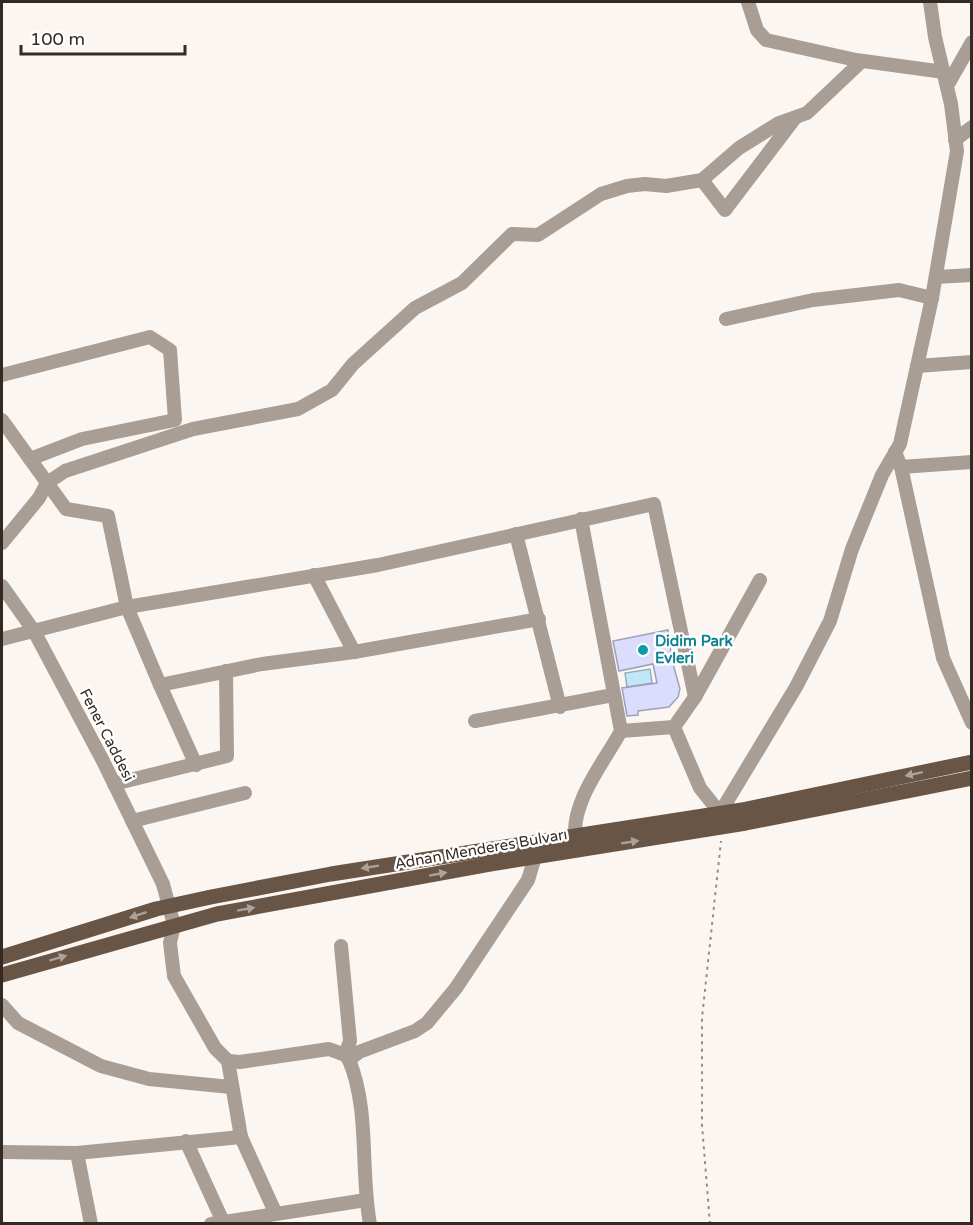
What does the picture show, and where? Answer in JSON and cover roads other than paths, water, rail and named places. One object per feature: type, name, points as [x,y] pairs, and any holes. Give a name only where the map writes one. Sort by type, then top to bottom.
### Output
[{"type":"main road","name":"Adnan Menderes Bulvarı","points":[[2,975],[217,914],[536,857],[721,820],[972,762]]},
{"type":"main road","name":"Adnan Menderes Bulvarı","points":[[2,957],[169,906],[331,874],[574,836],[721,820],[972,778]]},
{"type":"street","points":[[748,2],[757,30],[766,39],[945,79]]},
{"type":"street","points":[[674,728],[700,788],[721,820],[796,687],[830,621],[852,549],[882,475],[900,444],[932,298],[954,176],[956,140],[930,2]]},
{"type":"street","points":[[945,79],[972,42]]},
{"type":"street","points":[[2,543],[39,498],[47,483],[65,471],[194,429],[298,409],[332,390],[353,364],[415,308],[462,283],[512,234],[538,235],[601,194],[627,186],[645,184],[666,186],[702,180],[739,148],[779,123],[807,113],[862,61]]},
{"type":"street","points":[[702,180],[725,210],[796,117]]},
{"type":"street","points":[[956,140],[972,128]]},
{"type":"street","points":[[936,277],[972,275]]},
{"type":"street","points":[[726,319],[813,300],[899,290],[932,298]]},
{"type":"street","points":[[2,375],[150,337],[170,350],[175,420],[82,439],[30,459]]},
{"type":"street","points":[[917,366],[972,362]]},
{"type":"street","points":[[2,420],[66,509],[108,516],[127,607],[196,765]]},
{"type":"street","points":[[147,427],[153,443]]},
{"type":"street","points":[[895,452],[901,467],[943,658],[972,723]]},
{"type":"street","points":[[901,467],[971,465]]},
{"type":"street","points":[[2,639],[127,607],[378,565],[654,504],[695,696]]},
{"type":"street","points":[[574,836],[575,818],[580,804],[621,731],[581,519]]},
{"type":"street","points":[[516,534],[560,707]]},
{"type":"street","points":[[314,574],[354,652]]},
{"type":"street","points":[[674,728],[695,696],[760,580]]},
{"type":"street","name":"Fener Caddesi","points":[[2,586],[34,632],[114,784],[163,884],[174,925],[170,943],[174,976],[215,1048],[228,1061]]},
{"type":"street","points":[[160,685],[226,670],[354,652],[539,619]]},
{"type":"street","points":[[114,784],[227,756],[226,670]]},
{"type":"street","points":[[957,689],[972,684]]},
{"type":"street","points":[[475,721],[613,696]]},
{"type":"street","points":[[621,731],[674,728]]},
{"type":"street","points":[[132,821],[246,792]]},
{"type":"street","points":[[275,1212],[241,1137],[239,1114],[231,1087],[228,1061],[248,1062],[329,1050],[347,1057],[415,1031],[442,1007],[523,888],[534,867],[536,857]]},
{"type":"street","points":[[341,946],[350,1041],[347,1057],[360,1104],[366,1200],[370,1224]]},
{"type":"street","points":[[2,1005],[18,1023],[101,1066],[149,1079],[231,1087]]},
{"type":"street","points":[[2,1152],[77,1153],[241,1137]]},
{"type":"street","points":[[186,1141],[219,1223],[275,1212],[366,1200]]},
{"type":"street","points":[[77,1153],[91,1224]]},
{"type":"water","points":[[650,669],[652,683],[627,687],[625,673]]},
{"type":"place","name":"Didim Park Evleri","points":[[643,650]]}]
